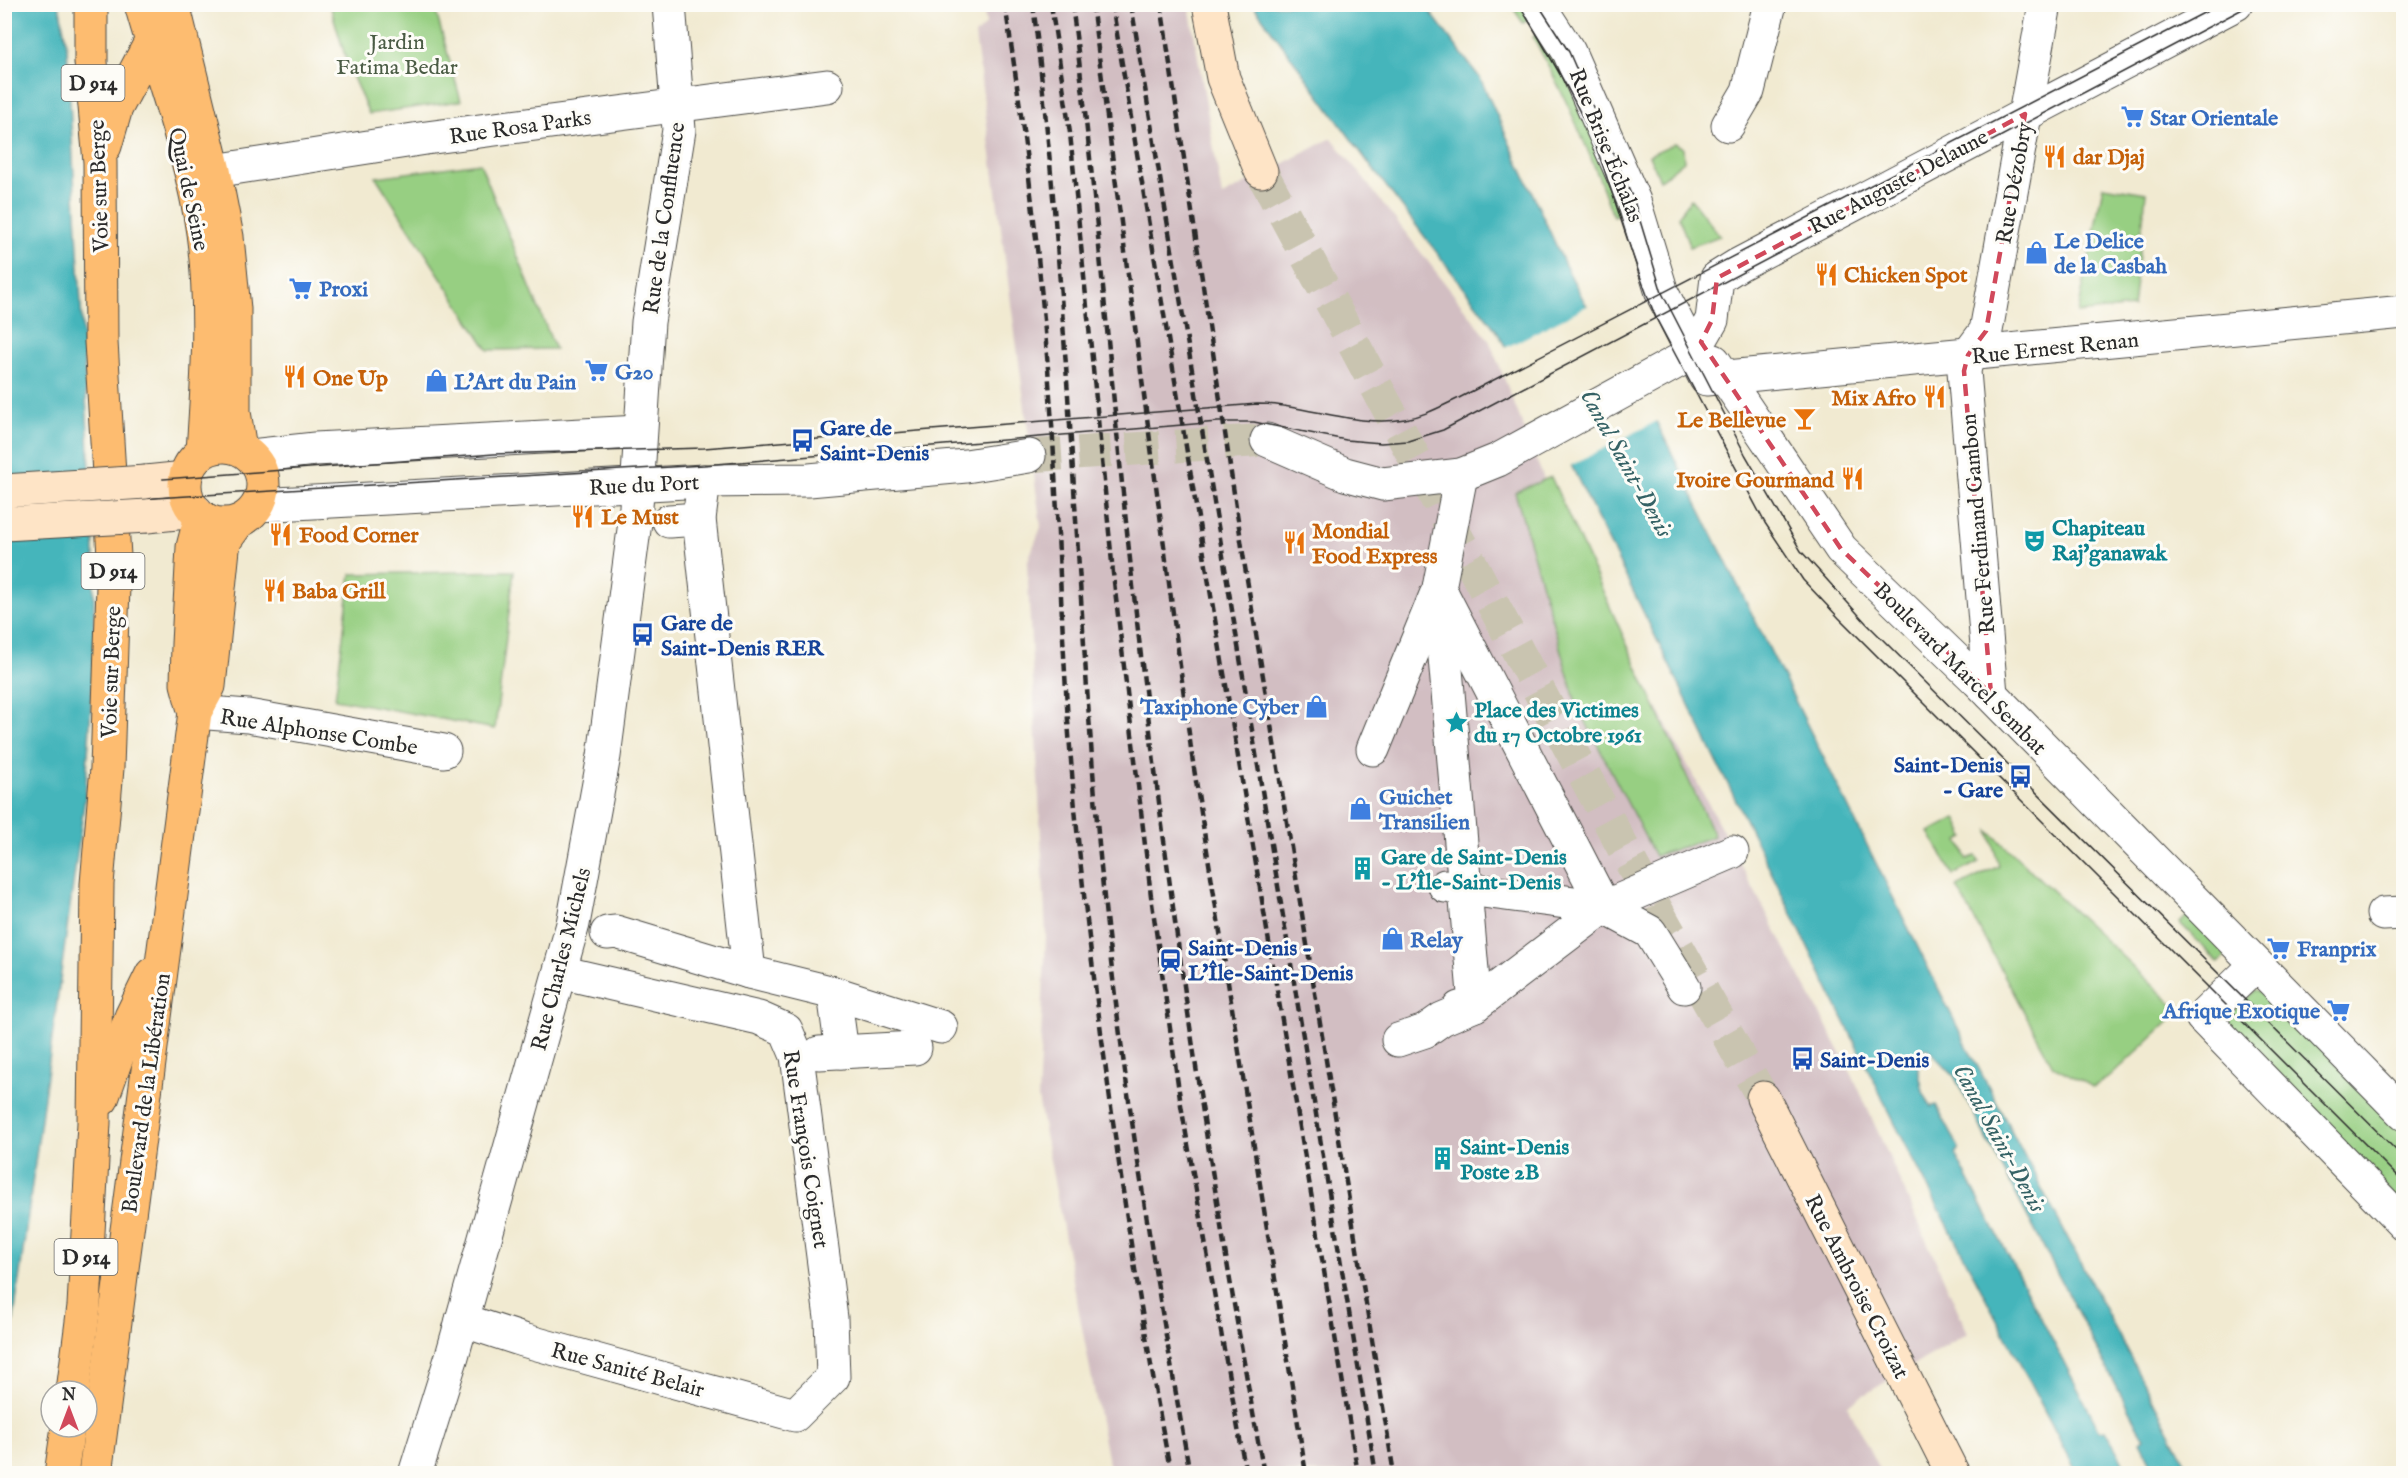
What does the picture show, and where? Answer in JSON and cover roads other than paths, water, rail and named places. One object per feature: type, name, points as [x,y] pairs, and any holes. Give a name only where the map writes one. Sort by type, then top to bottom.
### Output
[{"type":"main road","name":"Voie sur Berge","points":[[91,4],[91,62],[100,162],[101,342],[114,556],[111,679],[97,884],[94,979],[94,1123]]},
{"type":"main road","name":"Quai de Seine","points":[[141,4],[184,148],[203,233],[207,299],[194,465]]},
{"type":"main road","points":[[100,162],[116,108],[151,42],[156,4]]},
{"type":"main road","name":"Quai de Seine","points":[[173,4],[214,171],[227,237],[233,299],[234,412],[246,452]]},
{"type":"main road","points":[[1209,4],[1223,78],[1261,171]]},
{"type":"main road","points":[[4,491],[146,482],[194,465],[227,445],[246,452],[260,466],[264,479],[248,513],[212,522],[198,513],[187,496],[194,465]]},
{"type":"main road","points":[[4,524],[198,513]]},
{"type":"main road","name":"Boulevard de la Libération","points":[[195,712],[187,684],[193,547],[198,513]]},
{"type":"main road","name":"Boulevard de la Libération","points":[[95,1473],[195,712],[209,686],[220,562],[225,540],[248,513]]},
{"type":"main road","name":"D 914","points":[[94,1123],[122,1040],[165,950]]},
{"type":"main road","name":"D 914","points":[[94,979],[122,1040],[140,1126]]},
{"type":"main road","name":"Rue Ambroise Croizat","points":[[1763,1098],[1953,1473]]},
{"type":"main road","name":"Boulevard de la Libération","points":[[75,1379],[84,1306],[94,1123]]},
{"type":"main road","points":[[62,1466],[66,1439]]},
{"type":"street","name":"Rue de la Confluence","points":[[639,432],[648,322],[679,130],[669,4]]},
{"type":"street","name":"Rue Brise Échalas","points":[[1538,4],[1569,52],[1634,201],[1662,293],[1706,363]]},
{"type":"street","points":[[1728,125],[1748,91],[1770,4]]},
{"type":"street","name":"Rue Dézobry","points":[[1968,355],[1986,331],[2045,4]]},
{"type":"street","name":"Rue Auguste Delaune","points":[[1706,363],[1717,278],[2236,4]]},
{"type":"street","name":"Rue Rosa Parks","points":[[214,171],[678,104],[827,86]]},
{"type":"street","name":"Rue Ernest Renan","points":[[1706,363],[1968,355],[2403,312]]},
{"type":"street","name":"Rue Ferdinand Gambon","points":[[1968,355],[1964,371],[1991,694]]},
{"type":"street","points":[[1267,440],[1345,474],[1383,483],[1461,475],[1522,447],[1655,373],[1706,363]]},
{"type":"street","name":"Boulevard Marcel Sembat","points":[[1706,363],[1841,549],[1991,694],[2403,1114]]},
{"type":"street","points":[[246,452],[639,432]]},
{"type":"street","name":"Rue Charles Michels","points":[[415,1473],[462,1320],[573,924],[604,756],[635,522],[639,432]]},
{"type":"street","name":"Rue du Port","points":[[248,513],[637,484],[809,480],[966,466],[1029,456]]},
{"type":"street","points":[[1373,749],[1439,588],[1461,475]]},
{"type":"street","points":[[704,481],[684,520],[749,972]]},
{"type":"street","points":[[1439,588],[1604,907]]},
{"type":"street","points":[[1439,588],[1475,1005]]},
{"type":"street","name":"Rue Alphonse Combe","points":[[195,712],[248,716],[444,751]]},
{"type":"street","points":[[1404,1028],[1475,1005],[1604,907],[1732,852]]},
{"type":"street","points":[[1445,886],[1604,907],[1650,932],[1683,987]]},
{"type":"street","points":[[607,933],[616,932],[749,972],[834,993],[941,1027]]},
{"type":"street","points":[[2256,965],[2202,1017],[2403,1224]]},
{"type":"street","name":"Rue François Coignet","points":[[560,972],[759,1018],[786,1030],[797,1056],[831,1318],[833,1377],[795,1415]]},
{"type":"street","points":[[834,993],[831,1053],[915,1048]]},
{"type":"street","name":"Rue Sanité Belair","points":[[462,1320],[524,1340],[795,1415]]},
{"type":"water","points":[[59,4],[67,47],[94,544],[94,640],[85,797],[5,1383],[4,5]]},
{"type":"water","name":"Canal Saint-Denis","points":[[1253,5],[1425,5],[1480,78],[1565,265],[1654,417],[1966,1044],[2191,1473],[2156,1473],[2140,1441],[2144,1439],[1954,1076],[1927,1048],[1915,1054],[1923,1092],[1931,1107],[1936,1105],[1959,1148],[1955,1154],[2100,1431],[2105,1430],[2128,1471],[2126,1473],[2077,1473],[1896,1126],[1571,465],[1496,330],[1370,165]]},
{"type":"tunnel","points":[[1261,171],[1650,898],[1763,1098]]},
{"type":"tunnel","points":[[1029,456],[1267,440]]},
{"type":"tram line","points":[[1519,4],[1562,78],[1591,136],[1657,320],[1765,523],[1803,580],[2404,1183]]},
{"type":"tram line","points":[[1538,4],[1569,52],[1634,201],[1662,293],[1745,454],[1801,551],[1866,623],[2404,1158]]},
{"type":"tram line","points":[[4,491],[494,454],[704,448],[1257,404],[1368,420],[1387,421],[1412,418],[1457,399],[2221,4]]},
{"type":"tram line","points":[[4,507],[704,465],[1218,422],[1254,422],[1346,440],[1381,443],[1408,441],[1443,430],[2252,4]]},
{"type":"railway","points":[[1005,4],[1026,151],[1042,298],[1053,441],[1068,715],[1085,900],[1125,1203],[1171,1474]]},
{"type":"railway","points":[[1033,4],[1055,217],[1091,749],[1108,934],[1127,1089],[1190,1474]]},
{"type":"railway","points":[[1051,4],[1070,133],[1113,573],[1151,896],[1181,1105],[1246,1474]]},
{"type":"railway","points":[[1072,4],[1090,154],[1127,529],[1176,931],[1226,1257],[1264,1474]]},
{"type":"railway","points":[[1092,4],[1192,756],[1306,1474]]},
{"type":"railway","points":[[1112,4],[1358,1474]]},
{"type":"railway","points":[[1131,4],[1376,1474]]},
{"type":"railway","points":[[1161,4],[1245,567],[1394,1474]]},
{"type":"place","name":"Star Orientale","points":[[2132,117]]},
{"type":"place","name":"dar Djaj","points":[[2055,156]]},
{"type":"place","name":"Le Delice de la Casbah","points":[[2036,253]]},
{"type":"place","name":"Chicken Spot","points":[[1826,274]]},
{"type":"place","name":"Proxi","points":[[301,288]]},
{"type":"place","name":"G20","points":[[597,371]]},
{"type":"place","name":"One Up","points":[[295,377]]},
{"type":"place","name":"L'Art du Pain","points":[[436,381]]},
{"type":"place","name":"Mix Afro","points":[[1934,397]]},
{"type":"place","name":"Le Bellevue","points":[[1804,419]]},
{"type":"place","name":"Gare de Saint-Denis","points":[[802,440]]},
{"type":"place","name":"Ivoire Gourmand","points":[[1852,479]]},
{"type":"place","name":"Le Must","points":[[583,516]]},
{"type":"place","name":"Food Corner","points":[[281,534]]},
{"type":"place","name":"Chapiteau Raj'ganawak","points":[[2034,540]]},
{"type":"place","name":"Mondial Food Express","points":[[1294,543]]},
{"type":"place","name":"Baba Grill","points":[[274,590]]},
{"type":"place","name":"Gare de Saint-Denis RER","points":[[643,635]]},
{"type":"place","name":"Taxiphone Cyber","points":[[1317,706]]},
{"type":"place","name":"Place des Victimes du 17 Octobre 1961","points":[[1456,722]]},
{"type":"place","name":"Saint-Denis - Gare","points":[[2021,777]]},
{"type":"place","name":"Guichet Transilien","points":[[1361,809]]},
{"type":"place","name":"Gare de Saint-Denis - L'Île-Saint-Denis","points":[[1363,869]]},
{"type":"place","name":"Relay","points":[[1392,939]]},
{"type":"place","name":"Franprix","points":[[2279,948]]},
{"type":"place","name":"Saint-Denis - L'Île-Saint-Denis","points":[[1170,960]]},
{"type":"place","name":"Afrique Exotique","points":[[2338,1010]]},
{"type":"place","name":"Saint-Denis","points":[[1802,1059]]},
{"type":"place","name":"Saint-Denis Poste 2B","points":[[1442,1159]]},
{"type":"park label","name":"Jardin Fatima Bedar","points":[[397,54]]}]
